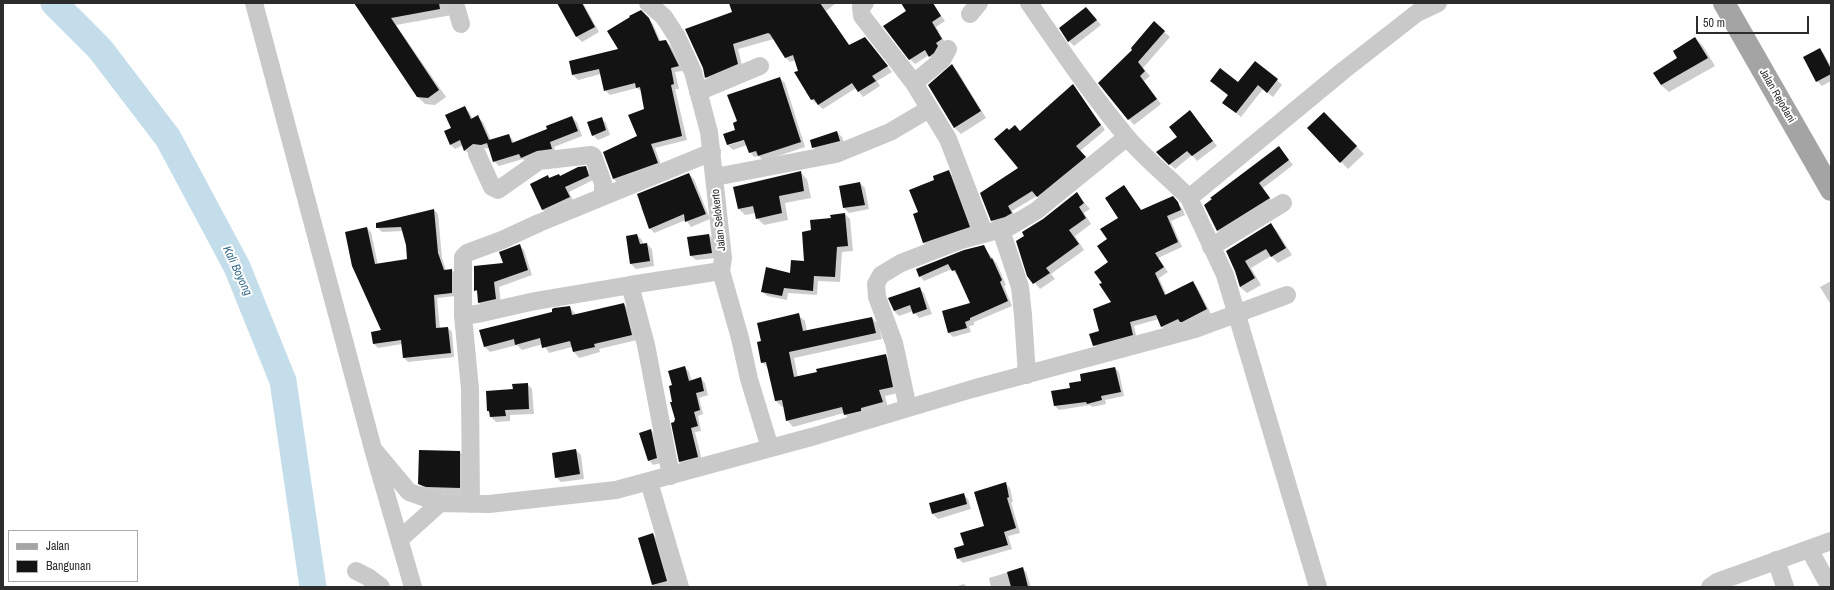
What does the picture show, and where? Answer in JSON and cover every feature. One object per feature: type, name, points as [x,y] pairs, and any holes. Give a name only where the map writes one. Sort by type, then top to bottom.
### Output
[{"type":"main road","name":"Jalan Rejodani","points":[[1724,3],[1831,190]]},
{"type":"street","points":[[254,3],[373,449],[413,587]]},
{"type":"street","points":[[455,3],[461,24]]},
{"type":"street","name":"Jalan Selokerto","points":[[648,3],[664,16],[677,37],[693,72],[709,132],[712,152],[723,258],[721,271],[740,338],[749,379],[770,448]]},
{"type":"street","points":[[864,3],[861,7],[862,16],[914,83],[948,139],[1020,287],[1027,375]]},
{"type":"street","points":[[1029,3],[1077,73],[1127,137],[1172,179],[1189,198],[1224,275],[1238,315],[1318,587]]},
{"type":"street","points":[[1189,198],[1344,70],[1417,13],[1438,3]]},
{"type":"street","points":[[914,83],[942,60],[948,49]]},
{"type":"street","points":[[698,92],[760,66]]},
{"type":"street","points":[[714,177],[836,154],[890,132],[929,109]]},
{"type":"street","points":[[908,408],[894,343],[877,297],[876,284],[881,275],[901,263],[961,240],[992,232],[1036,211],[1127,137]]},
{"type":"street","points":[[471,504],[470,389],[463,316],[463,257],[467,253],[502,240],[603,196],[712,152]]},
{"type":"street","points":[[477,154],[492,187],[498,190],[539,161],[591,155],[593,156],[603,183],[603,196]]},
{"type":"street","points":[[1211,247],[1283,203]]},
{"type":"street","points":[[463,316],[535,301],[721,271]]},
{"type":"street","points":[[630,285],[646,345],[671,476]]},
{"type":"street","points":[[373,449],[410,492],[440,503],[489,504],[616,490],[671,476],[908,408],[1195,329],[1238,315],[1287,295]]},
{"type":"street","points":[[649,482],[680,587]]},
{"type":"street","points":[[399,540],[440,503]]},
{"type":"street","points":[[1710,587],[1717,582],[1831,541]]},
{"type":"street","points":[[1809,549],[1830,587]]},
{"type":"street","points":[[1776,560],[1785,587]]},
{"type":"street","points":[[356,571],[368,577],[381,587]]},
{"type":"building","points":[[354,3],[439,3],[440,9],[391,18],[439,90],[428,98],[417,97]]},
{"type":"building","points":[[557,3],[582,3],[595,27],[576,37]]},
{"type":"building","points":[[729,3],[820,3],[849,45],[865,37],[888,66],[872,76],[876,81],[858,92],[852,83],[818,105],[814,99],[811,100],[794,72],[798,71],[793,55],[785,58],[768,33],[733,44],[738,64],[705,78],[703,68],[685,29],[732,12]]},
{"type":"building","points":[[901,3],[933,3],[941,16],[932,22],[942,39],[936,43],[938,46],[934,53],[929,57],[925,50],[909,60],[883,26],[906,11]]},
{"type":"building","points":[[1086,7],[1097,20],[1068,42],[1059,28]]},
{"type":"building","points":[[641,10],[649,18],[659,41],[666,40],[679,66],[671,68],[674,84],[671,85],[682,136],[651,144],[658,163],[613,179],[603,152],[637,136],[628,115],[644,109],[640,87],[636,88],[635,83],[604,91],[599,69],[572,75],[569,61],[618,49],[607,31],[630,17],[629,16]]},
{"type":"building","points":[[1154,21],[1165,31],[1138,62],[1145,71],[1140,76],[1157,99],[1128,120],[1098,83],[1132,50],[1131,48]]},
{"type":"building","points":[[1695,37],[1708,58],[1661,85],[1653,73],[1677,58],[1673,51]]},
{"type":"building","points":[[1820,48],[1831,69],[1831,74],[1816,82],[1803,57]]},
{"type":"building","points":[[1255,61],[1278,79],[1267,93],[1258,85],[1236,113],[1222,103],[1228,95],[1210,81],[1220,68],[1238,82]]},
{"type":"building","points":[[952,64],[981,111],[954,128],[928,85]]},
{"type":"building","points":[[780,77],[801,142],[758,156],[756,151],[749,153],[744,140],[727,145],[723,134],[735,130],[733,123],[737,121],[727,95]]},
{"type":"building","points":[[1073,84],[1101,125],[1076,146],[1086,157],[1037,197],[1032,191],[1008,206],[1012,213],[1005,217],[991,221],[980,193],[1018,168],[994,139],[1007,128],[1009,130],[1015,125],[1020,131]]},
{"type":"building","points":[[465,106],[471,119],[478,115],[489,140],[509,134],[512,143],[547,129],[546,126],[572,116],[578,131],[550,142],[552,149],[537,151],[521,158],[519,154],[493,162],[487,143],[481,145],[473,144],[464,151],[460,140],[450,145],[444,131],[451,128],[445,115]]},
{"type":"building","points":[[1190,110],[1213,141],[1192,156],[1187,151],[1169,165],[1156,152],[1177,137],[1169,127]]},
{"type":"building","points":[[1324,112],[1357,146],[1340,163],[1307,128]]},
{"type":"building","points":[[602,117],[606,130],[592,136],[587,122]]},
{"type":"building","points":[[837,131],[840,141],[812,148],[810,140]]},
{"type":"building","points":[[1279,146],[1289,160],[1259,183],[1270,198],[1217,231],[1204,205],[1212,199],[1210,198]]},
{"type":"building","points":[[586,166],[589,176],[565,187],[570,197],[542,210],[530,184],[548,175],[549,178],[559,174],[560,176],[578,167]]},
{"type":"building","points":[[949,170],[970,227],[923,243],[913,214],[918,212],[909,190],[934,180],[933,176]]},
{"type":"building","points":[[801,171],[804,191],[779,196],[782,213],[756,219],[753,206],[738,209],[733,187]]},
{"type":"building","points":[[689,173],[706,214],[685,222],[684,214],[649,229],[637,194]]},
{"type":"building","points":[[860,182],[865,205],[843,208],[839,186]]},
{"type":"building","points":[[1124,185],[1141,210],[1173,196],[1178,202],[1181,210],[1167,216],[1178,242],[1155,253],[1164,267],[1155,273],[1165,295],[1193,281],[1207,309],[1182,322],[1178,319],[1161,327],[1156,315],[1130,322],[1133,335],[1093,346],[1089,334],[1099,331],[1093,309],[1111,302],[1099,284],[1102,283],[1094,272],[1108,262],[1097,246],[1107,239],[1100,229],[1118,218],[1105,198]]},
{"type":"building","points":[[1077,192],[1084,203],[1079,207],[1086,218],[1069,230],[1079,244],[1046,268],[1050,273],[1033,284],[1027,276],[1016,241],[1024,236],[1022,232],[1043,219]]},
{"type":"building","points":[[434,209],[438,253],[444,270],[452,269],[452,293],[434,295],[436,328],[448,327],[451,353],[403,358],[401,340],[373,344],[371,332],[381,330],[352,266],[345,232],[367,227],[375,264],[407,259],[406,245],[401,227],[376,228],[376,223]]},
{"type":"building","points":[[845,213],[848,246],[837,247],[835,277],[814,276],[813,291],[784,288],[782,296],[761,292],[766,267],[790,273],[791,260],[804,261],[802,232],[811,230],[810,220],[831,218],[830,215]]},
{"type":"building","points":[[1271,223],[1286,248],[1271,257],[1266,249],[1245,261],[1255,278],[1240,287],[1226,251]]},
{"type":"building","points":[[637,234],[640,244],[647,243],[650,261],[630,264],[626,236]]},
{"type":"building","points":[[709,234],[712,253],[690,256],[687,237]]},
{"type":"building","points":[[520,244],[528,270],[494,282],[496,299],[478,303],[477,290],[474,291],[474,266],[503,263],[499,252]]},
{"type":"building","points":[[984,245],[1002,280],[1000,282],[1008,301],[970,318],[970,320],[965,322],[967,328],[948,333],[942,311],[970,303],[955,270],[952,271],[948,264],[919,277],[916,269],[964,250]]},
{"type":"building","points":[[920,287],[927,309],[913,314],[910,305],[894,311],[888,298]]},
{"type":"building","points":[[624,303],[632,335],[594,344],[595,347],[573,352],[570,341],[542,348],[540,338],[515,345],[514,339],[484,347],[479,330],[552,312],[552,309],[554,308],[570,306],[572,315]]},
{"type":"building","points":[[799,313],[803,331],[872,317],[876,333],[789,352],[794,377],[817,372],[816,369],[886,354],[893,387],[879,390],[883,402],[861,408],[861,411],[844,415],[842,407],[786,421],[782,400],[775,401],[766,362],[761,363],[757,342],[761,341],[757,323]]},
{"type":"building","points":[[685,366],[689,381],[701,377],[704,391],[696,393],[700,410],[694,412],[698,426],[691,428],[698,457],[679,462],[671,423],[674,422],[675,419],[670,402],[672,402],[669,386],[672,385],[668,371]]},
{"type":"building","points":[[1115,367],[1121,392],[1101,396],[1102,400],[1087,404],[1086,402],[1054,406],[1051,391],[1070,388],[1069,383],[1081,381],[1080,374]]},
{"type":"building","points":[[528,383],[529,409],[505,410],[506,416],[490,417],[489,411],[487,411],[486,391],[513,389],[512,384]]},
{"type":"building","points":[[651,429],[657,458],[648,461],[639,433]]},
{"type":"building","points":[[576,449],[580,474],[555,478],[552,453]]},
{"type":"building","points":[[419,450],[460,451],[460,488],[426,487],[418,484]]},
{"type":"building","points":[[1006,482],[1009,497],[1007,498],[1016,528],[1004,532],[1008,545],[957,559],[954,548],[964,545],[960,533],[984,526],[974,492]]},
{"type":"building","points":[[964,493],[967,504],[932,514],[929,503]]},
{"type":"building","points":[[653,533],[667,581],[652,585],[638,538]]},
{"type":"building","points":[[1023,567],[1028,587],[1011,587],[1007,572]]},
{"type":"waterway","name":"Kali Boyong","points":[[54,3],[100,49],[168,138],[237,267],[283,381],[313,587]]}]
